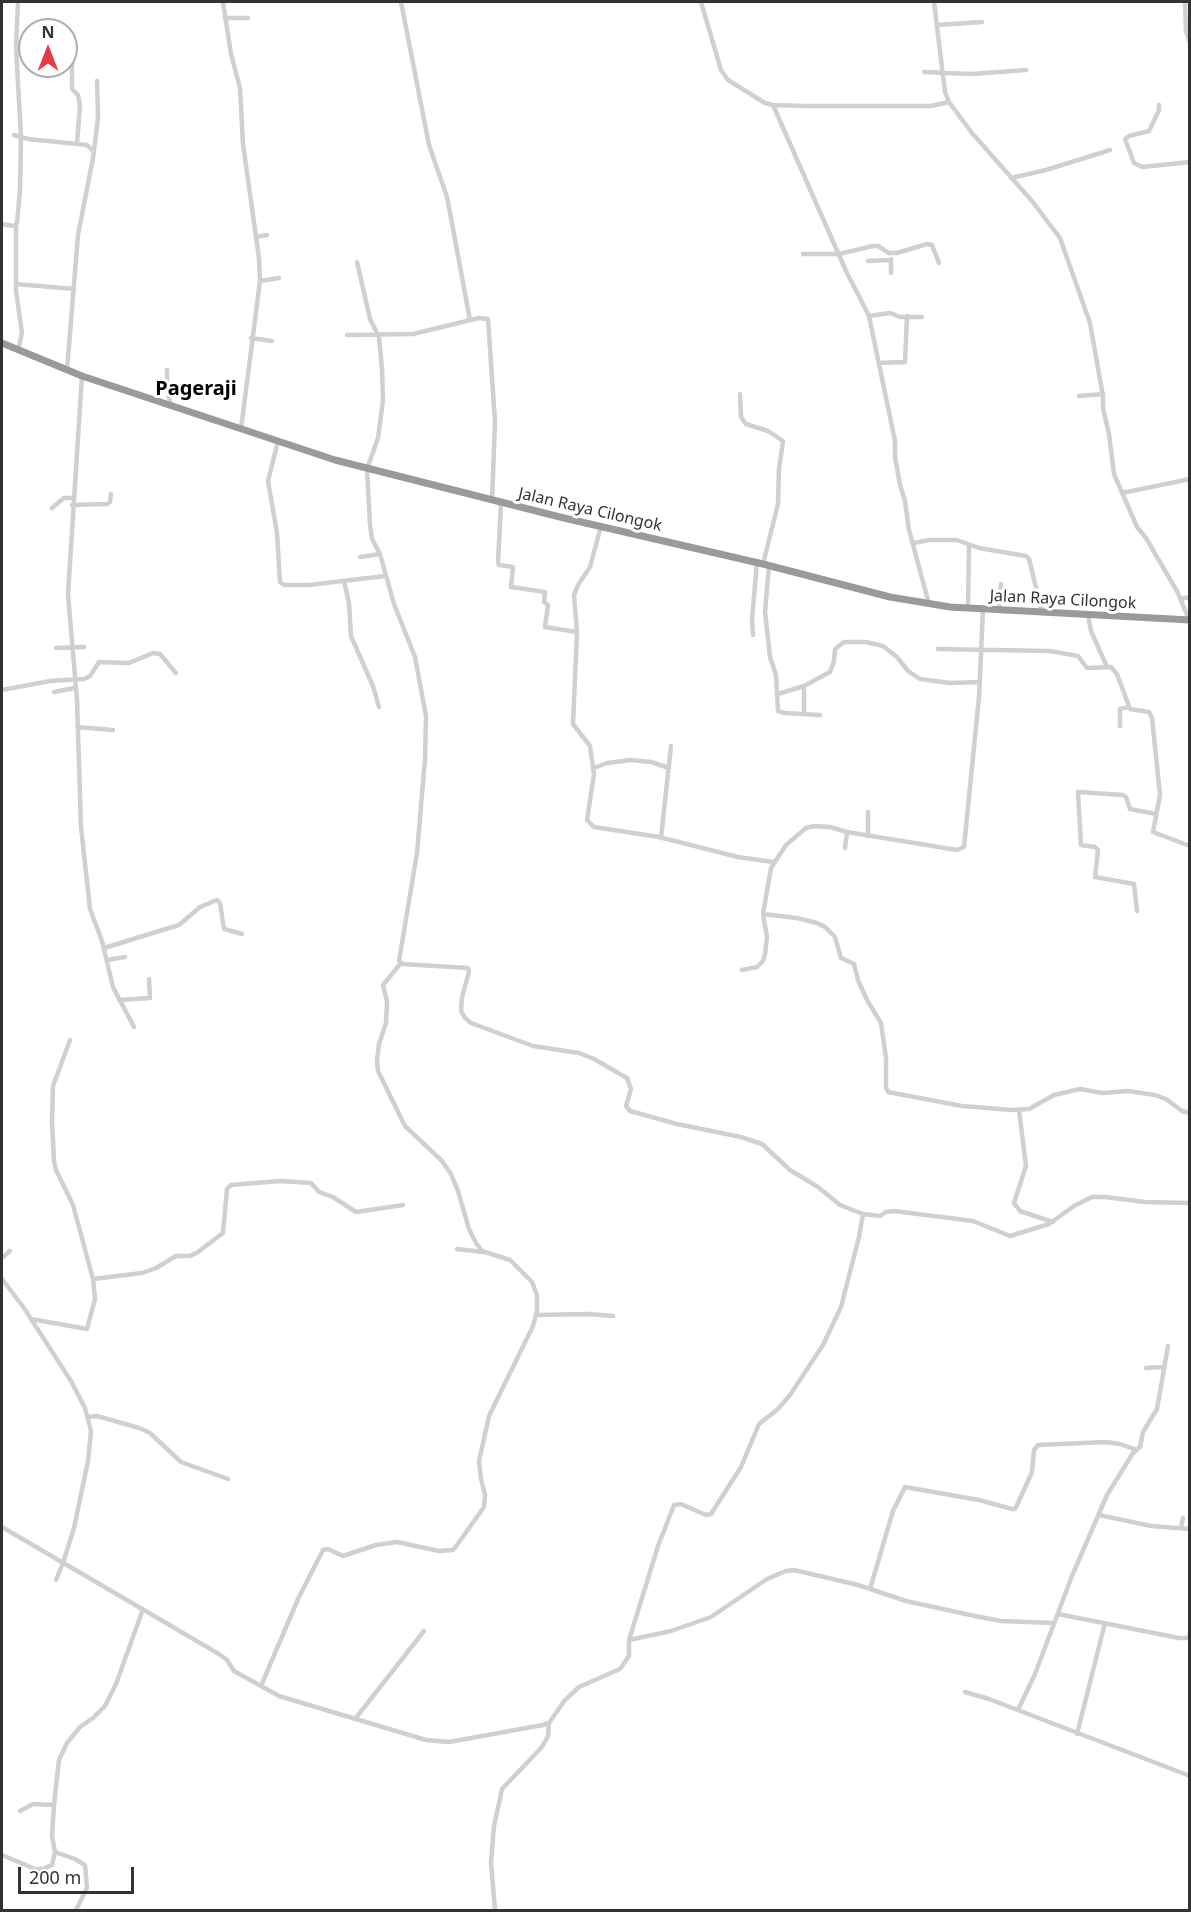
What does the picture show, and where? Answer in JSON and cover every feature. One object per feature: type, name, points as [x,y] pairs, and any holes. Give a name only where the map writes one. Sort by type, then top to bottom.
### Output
[{"type":"highway","name":"Jalan Raya Cilongok","points":[[2,343],[82,376],[367,469],[501,503],[763,564],[849,587],[929,604],[968,608],[1189,620]]},
{"type":"street","points":[[18,2],[16,47],[21,137],[20,190],[16,225],[16,284],[22,333],[18,351]]},
{"type":"street","points":[[223,2],[231,54],[240,88],[243,144],[260,281],[241,429]]},
{"type":"street","points":[[401,2],[429,145],[447,197],[470,320]]},
{"type":"street","points":[[701,2],[721,70],[728,80],[741,90],[773,105],[931,106],[949,102]]},
{"type":"street","points":[[934,2],[945,92],[949,102],[972,133],[1047,219],[1060,238],[1090,323],[1103,394],[1103,408],[1110,434],[1114,474],[1137,527],[1146,538],[1189,620]]},
{"type":"street","points":[[1185,2],[1186,31],[1190,43]]},
{"type":"street","points":[[225,18],[248,18]]},
{"type":"street","points":[[937,25],[982,22]]},
{"type":"street","points":[[924,72],[963,74],[1026,70]]},
{"type":"street","points":[[72,78],[72,89],[78,95],[80,105],[77,144]]},
{"type":"street","points":[[67,370],[78,236],[98,118],[97,81]]},
{"type":"street","points":[[773,105],[869,316],[895,441],[895,457],[909,530],[929,604]]},
{"type":"street","points":[[1159,105],[1149,131],[1129,136],[1125,140],[1134,163],[1142,167],[1190,162]]},
{"type":"street","points":[[14,135],[88,145],[94,152]]},
{"type":"street","points":[[1011,178],[1046,170],[1110,150]]},
{"type":"street","points":[[2,224],[16,225]]},
{"type":"street","points":[[256,237],[267,235]]},
{"type":"street","points":[[803,255],[839,254],[873,246],[878,246],[891,254],[929,244],[939,263]]},
{"type":"street","points":[[891,254],[891,273]]},
{"type":"street","points":[[868,261],[891,260]]},
{"type":"street","points":[[357,262],[370,319],[378,335],[383,400],[378,438],[367,469],[369,525],[394,604],[415,657],[424,697],[426,722],[417,854],[400,951],[401,963],[383,985],[387,1001],[386,1023],[379,1044],[378,1071],[405,1126],[451,1174],[469,1229],[476,1243],[485,1252]]},
{"type":"street","points":[[260,281],[279,278]]},
{"type":"street","points":[[16,284],[74,289]]},
{"type":"street","points":[[869,316],[890,313],[899,317],[922,317]]},
{"type":"street","points":[[879,363],[906,360],[907,316]]},
{"type":"street","points":[[347,335],[413,334],[485,318],[490,323],[495,422],[492,500]]},
{"type":"street","points":[[251,338],[272,341]]},
{"type":"street","points":[[167,370],[166,390],[171,406]]},
{"type":"street","points":[[82,376],[68,594],[75,679],[81,827],[90,909],[104,948],[113,987],[134,1028]]},
{"type":"street","points":[[740,394],[743,421],[750,427],[778,436],[783,442],[779,469],[778,504],[752,620],[753,635]]},
{"type":"street","points":[[1079,396],[1103,394]]},
{"type":"street","points":[[278,441],[268,481],[277,533],[280,582],[289,585],[385,576]]},
{"type":"street","points":[[1122,493],[1190,479]]},
{"type":"street","points":[[72,505],[107,504],[110,502],[111,494]]},
{"type":"street","points":[[52,508],[64,498],[73,498]]},
{"type":"street","points":[[501,503],[498,562],[499,565],[513,567],[511,587],[545,592],[544,602],[548,605],[545,627],[577,632]]},
{"type":"street","points":[[601,526],[590,567],[574,595],[577,632],[573,724],[590,746],[594,768],[587,820],[594,827],[661,838],[738,857],[773,862]]},
{"type":"street","points":[[914,543],[928,540],[957,540],[969,545],[1026,556],[1029,559],[1042,612]]},
{"type":"street","points":[[968,608],[969,545]]},
{"type":"street","points":[[360,557],[380,554]]},
{"type":"street","points":[[763,564],[769,650],[776,675],[780,712],[820,715]]},
{"type":"street","points":[[344,581],[350,603],[351,636],[373,686],[379,707]]},
{"type":"street","points":[[999,610],[1001,584]]},
{"type":"street","points":[[1180,599],[1190,597]]},
{"type":"street","points":[[742,970],[757,967],[763,961],[767,937],[764,914],[773,862],[791,839],[806,828],[821,826],[957,850],[964,848],[980,682],[983,609]]},
{"type":"street","points":[[1088,615],[1091,631],[1107,667]]},
{"type":"street","points":[[778,694],[804,686],[831,670],[836,646],[844,642],[856,641],[883,646],[897,657],[908,671],[920,678],[950,682],[980,682]]},
{"type":"street","points":[[56,648],[84,647]]},
{"type":"street","points":[[938,649],[1066,654],[1080,656],[1087,668],[1111,667],[1118,674],[1131,710],[1149,712],[1152,718],[1160,795],[1153,833],[1190,846]]},
{"type":"street","points":[[2,690],[90,676],[99,663],[129,663],[153,653],[160,654],[176,673]]},
{"type":"street","points":[[804,686],[804,713]]},
{"type":"street","points":[[54,692],[75,688]]},
{"type":"street","points":[[1120,726],[1120,710],[1129,707]]},
{"type":"street","points":[[77,728],[113,730]]},
{"type":"street","points":[[661,838],[671,746]]},
{"type":"street","points":[[594,768],[607,763],[631,760],[651,762],[669,768]]},
{"type":"street","points":[[1137,911],[1134,884],[1095,877],[1098,850],[1080,845],[1078,792],[1123,795],[1130,809],[1156,814]]},
{"type":"street","points":[[868,812],[868,836]]},
{"type":"street","points":[[845,848],[847,832]]},
{"type":"street","points":[[104,948],[178,925],[200,907],[217,900],[220,903],[224,929],[242,934]]},
{"type":"street","points":[[764,914],[797,918],[825,927],[835,937],[841,958],[854,964],[867,1000],[881,1023],[888,1092],[962,1106],[1019,1110],[1029,1109],[1054,1095],[1080,1089],[1102,1093],[1128,1091],[1155,1095],[1166,1099],[1182,1111],[1190,1113]]},
{"type":"street","points":[[107,960],[124,957]]},
{"type":"street","points":[[401,963],[468,968],[461,1011],[471,1023],[533,1046],[579,1053],[594,1059],[627,1078],[631,1089],[626,1106],[630,1111],[762,1143],[790,1170],[818,1187],[840,1205],[863,1214],[880,1216],[894,1211],[973,1221],[1008,1236],[1053,1222],[1074,1206],[1099,1196],[1145,1202],[1190,1203]]},
{"type":"street","points":[[119,1000],[150,998],[149,979]]},
{"type":"street","points":[[32,1319],[87,1329],[95,1299],[93,1279],[73,1205],[54,1161],[53,1086],[70,1040]]},
{"type":"street","points":[[1019,1110],[1026,1166],[1014,1203],[1020,1211],[1053,1222]]},
{"type":"street","points":[[93,1279],[141,1273],[156,1268],[176,1256],[190,1256],[198,1252],[223,1233],[227,1189],[231,1185],[263,1181],[311,1183],[319,1192],[333,1197],[356,1212],[403,1204]]},
{"type":"street","points":[[495,1911],[491,1862],[494,1826],[502,1789],[542,1747],[548,1736],[549,1723],[564,1700],[579,1687],[620,1669],[628,1656],[628,1640],[658,1546],[674,1505],[681,1504],[706,1515],[711,1514],[741,1467],[759,1424],[778,1409],[823,1345],[841,1306],[863,1214]]},
{"type":"street","points":[[261,1686],[298,1599],[323,1550],[328,1549],[344,1556],[376,1545],[397,1542],[439,1551],[453,1550],[484,1507],[485,1495],[479,1461],[489,1416],[533,1326],[538,1304],[531,1282],[510,1260],[485,1252],[457,1250]]},
{"type":"street","points":[[2,1258],[10,1251]]},
{"type":"street","points":[[2,1279],[32,1319],[71,1380],[88,1417],[91,1431],[88,1461],[74,1528],[56,1580]]},
{"type":"street","points":[[536,1316],[589,1314],[613,1316]]},
{"type":"street","points":[[1018,1710],[1107,1495],[1141,1446],[1144,1430],[1157,1409],[1168,1346]]},
{"type":"street","points":[[1146,1368],[1165,1367]]},
{"type":"street","points":[[88,1417],[97,1416],[117,1420],[139,1428],[150,1433],[181,1462],[228,1479]]},
{"type":"street","points":[[870,1588],[893,1511],[904,1487],[971,1498],[1012,1509],[1016,1507],[1032,1472],[1034,1450],[1038,1445],[1106,1442],[1137,1450]]},
{"type":"street","points":[[1099,1515],[1151,1526],[1190,1529]]},
{"type":"street","points":[[1181,1528],[1183,1518]]},
{"type":"street","points":[[2,1527],[219,1654],[227,1660],[234,1671],[279,1696],[426,1740],[449,1742],[549,1723]]},
{"type":"street","points":[[628,1640],[671,1631],[711,1617],[767,1579],[794,1570],[870,1588],[906,1601],[992,1620],[1054,1623]]},
{"type":"street","points":[[2,1855],[35,1869],[43,1869],[52,1865],[55,1852],[52,1836],[59,1760],[67,1743],[80,1727],[105,1706],[116,1684],[143,1609]]},
{"type":"street","points":[[1058,1614],[1185,1639],[1189,1638],[1190,1632]]},
{"type":"street","points":[[1077,1734],[1105,1623]]},
{"type":"street","points":[[355,1719],[424,1631]]},
{"type":"street","points":[[965,1692],[1190,1776]]},
{"type":"street","points":[[20,1811],[33,1804],[54,1805]]},
{"type":"street","points":[[55,1852],[85,1865],[87,1888],[76,1911]]},
{"type":"district","name":"Pageraji","points":[[196,389]]}]
